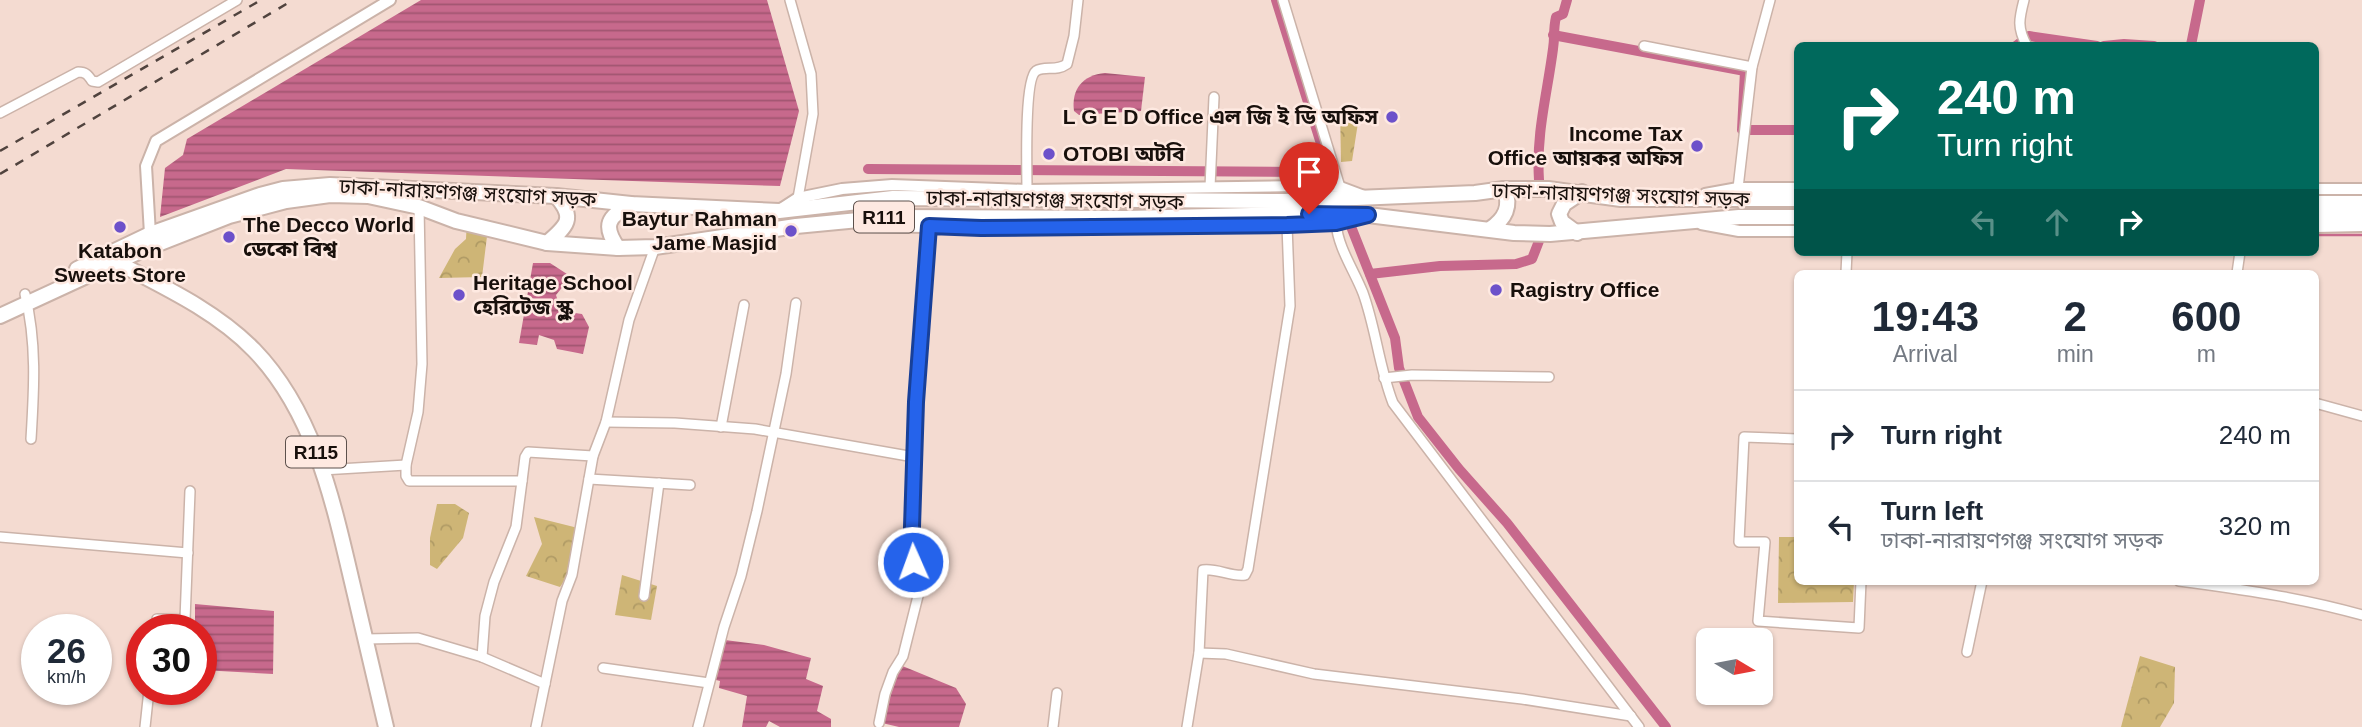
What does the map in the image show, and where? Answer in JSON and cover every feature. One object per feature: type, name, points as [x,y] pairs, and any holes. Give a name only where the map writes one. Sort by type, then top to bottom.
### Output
[{"type":"main road","name":"ঢাকা-নারায়ণগঞ্জ সংযোগ সড়ক","points":[[0,316],[26,298],[150,234],[260,195],[304,187],[356,185],[779,211],[893,198],[1184,201],[1370,198],[1504,189],[1582,192],[1621,199],[1794,199]]},
{"type":"main road","points":[[1490,229],[1498,224],[1506,212],[1504,189]]},
{"type":"main road","points":[[1577,233],[1562,222],[1559,214],[1564,204],[1582,192]]},
{"type":"main road","name":"ঢাকা-নারায়ণগঞ্জ সংযোগ সড়ক","points":[[0,305],[26,298],[229,216],[306,197],[357,195],[419,207],[456,221],[547,243],[618,248],[655,247],[850,220],[929,216],[1082,218],[1332,213],[1514,233],[1577,233],[1622,226],[1739,217],[1794,217]]},
{"type":"main road","points":[[547,243],[565,228],[567,220],[565,206],[556,196]]},
{"type":"main road","points":[[2319,203],[2362,203]]},
{"type":"main road","points":[[618,248],[610,234],[609,224],[615,214],[631,204]]},
{"type":"main road","points":[[2319,215],[2362,215]]},
{"type":"main road","name":"R115","points":[[116,262],[223,323],[253,349],[285,390],[307,432],[336,512],[386,727]]},
{"type":"street","points":[[0,113],[78,72],[83,72],[92,81],[98,82],[237,0]]},
{"type":"street","points":[[150,234],[146,166],[156,141],[390,0]]},
{"type":"street","points":[[790,0],[811,74],[813,114],[798,198]]},
{"type":"street","points":[[1027,184],[1027,120],[1033,73],[1039,69],[1060,69],[1067,64],[1074,36],[1078,0]]},
{"type":"street","points":[[1283,0],[1340,187]]},
{"type":"street","points":[[1738,188],[1752,67],[1770,0]]},
{"type":"street","points":[[2024,0],[2018,22],[2019,33],[2024,42]]},
{"type":"street","points":[[1644,46],[1752,67]]},
{"type":"street","points":[[1211,184],[1214,97]]},
{"type":"street","points":[[779,211],[798,198],[892,185],[1211,184],[1340,187],[1370,198]]},
{"type":"street","points":[[1685,198],[1738,188],[1794,188]]},
{"type":"street","points":[[2319,189],[2362,189]]},
{"type":"street","points":[[419,207],[422,364],[418,412],[406,476],[409,481],[522,481]]},
{"type":"street","points":[[850,220],[870,226],[994,228],[1287,225],[1336,223],[1368,215]]},
{"type":"street","points":[[1684,222],[1739,231],[1794,231]]},
{"type":"street","points":[[1336,223],[1337,234],[1364,294],[1394,403],[1639,727]]},
{"type":"street","points":[[1187,727],[1199,653],[1203,570],[1239,576],[1245,575],[1248,569],[1290,306],[1287,225]]},
{"type":"street","points":[[879,723],[885,694],[893,672],[903,656],[923,576],[911,558],[914,457],[929,226]]},
{"type":"street","points":[[2319,227],[2362,226]]},
{"type":"street","points":[[536,727],[562,601],[572,575],[593,456],[606,422],[629,320],[655,247]]},
{"type":"street","points":[[26,298],[33,333],[35,372],[31,439]]},
{"type":"street","points":[[698,727],[724,627],[741,576],[775,433],[796,303]]},
{"type":"street","points":[[721,427],[744,305]]},
{"type":"street","points":[[1385,378],[1412,375],[1549,377]]},
{"type":"street","points":[[2319,404],[2362,416]]},
{"type":"street","points":[[606,422],[675,423],[775,433],[914,457]]},
{"type":"street","points":[[1794,439],[1744,437],[1739,542],[1765,542],[1758,621],[1859,628],[1861,585]]},
{"type":"street","points":[[482,657],[485,616],[494,582],[516,527],[525,457],[528,452],[593,456]]},
{"type":"street","points":[[322,470],[406,465]]},
{"type":"street","points":[[589,479],[690,485]]},
{"type":"street","points":[[644,596],[659,483]]},
{"type":"street","points":[[185,614],[190,491]]},
{"type":"street","points":[[0,537],[188,552]]},
{"type":"street","points":[[1967,652],[1981,585]]},
{"type":"street","points":[[2210,585],[2327,605],[2362,615]]},
{"type":"street","points":[[365,639],[418,638],[482,657],[545,684]]},
{"type":"street","points":[[1199,653],[1226,654],[1314,674],[1522,699],[1631,716]]},
{"type":"street","points":[[603,668],[709,683]]},
{"type":"street","points":[[1053,727],[1057,693]]},
{"type":"street","points":[[145,727],[147,705]]},
{"type":"green space","points":[[1340,109],[1360,110],[1352,161],[1341,162]]},
{"type":"green space","points":[[467,217],[489,220],[482,277],[439,278],[455,249],[466,239]]},
{"type":"green space","points":[[437,504],[455,504],[469,513],[463,538],[437,569],[430,565],[430,538]]},
{"type":"green space","points":[[534,517],[578,528],[569,574],[560,587],[526,576],[542,544]]},
{"type":"green space","points":[[1779,537],[1794,537],[1794,585],[1854,585],[1853,602],[1778,603]]},
{"type":"green space","points":[[622,575],[657,586],[651,620],[615,615]]},
{"type":"green space","points":[[2140,656],[2175,667],[2174,703],[2160,727],[2121,727]]},
{"type":"shaded area","points":[[421,0],[767,0],[799,111],[780,186],[286,169],[160,217],[165,168],[183,155],[187,139]]},
{"type":"shaded area","points":[[1105,73],[1145,77],[1141,111],[1079,115],[1074,111],[1074,96],[1080,84],[1090,77]]},
{"type":"shaded area","points":[[533,263],[550,263],[567,274],[565,284],[556,295],[561,311],[582,314],[589,327],[583,354],[557,349],[554,340],[539,335],[537,345],[519,343]]},
{"type":"shaded area","points":[[195,604],[274,611],[273,674],[217,671],[217,614],[195,614]]},
{"type":"shaded area","points":[[725,640],[764,645],[811,658],[806,679],[823,686],[817,711],[831,719],[831,727],[780,727],[769,721],[766,727],[742,727],[747,696],[719,688],[720,681],[712,679]]},
{"type":"shaded area","points":[[900,665],[956,688],[966,704],[959,727],[899,727],[882,723]]},
{"type":"waterway","points":[[1276,0],[1333,182]]},
{"type":"waterway","points":[[1539,180],[1541,130],[1555,22],[1556,17],[1563,14],[1567,0]]},
{"type":"waterway","points":[[2192,42],[2200,0]]},
{"type":"waterway","points":[[1553,35],[1745,71],[1742,130],[1794,130]]},
{"type":"waterway","points":[[2021,42],[2029,36],[2070,42]]},
{"type":"waterway","points":[[868,169],[1303,172],[1328,169]]},
{"type":"waterway","points":[[1350,224],[1395,338],[1399,368],[1418,417],[1507,523],[1666,727]]},
{"type":"waterway","points":[[2319,235],[2362,235]]},
{"type":"waterway","points":[[1370,274],[1440,266],[1516,264],[1532,259],[1539,241]]},
{"type":"railway","points":[[0,151],[261,0]]},
{"type":"railway","points":[[0,174],[293,0]]},
{"type":"place","name":"L G E D Office এল জি ই ডি অফিস","points":[[1392,117]]},
{"type":"place","name":"Income Tax Office আয়কর অফিস","points":[[1697,146]]},
{"type":"place","name":"OTOBI অটবি","points":[[1049,154]]},
{"type":"place","name":"Katabon Sweets Store","points":[[120,227]]},
{"type":"place","name":"Baytur Rahman Jame Masjid","points":[[791,231]]},
{"type":"place","name":"The Decco World ডেকো বিশ্ব","points":[[229,237]]},
{"type":"place","name":"Ragistry Office","points":[[1496,290]]},
{"type":"place","name":"Heritage School হেরিটেজ স্কুল","points":[[459,295]]},
{"type":"route","points":[[913,562],[916,402],[929,226],[981,228],[1287,225],[1336,223],[1368,215],[1309,214]]}]
